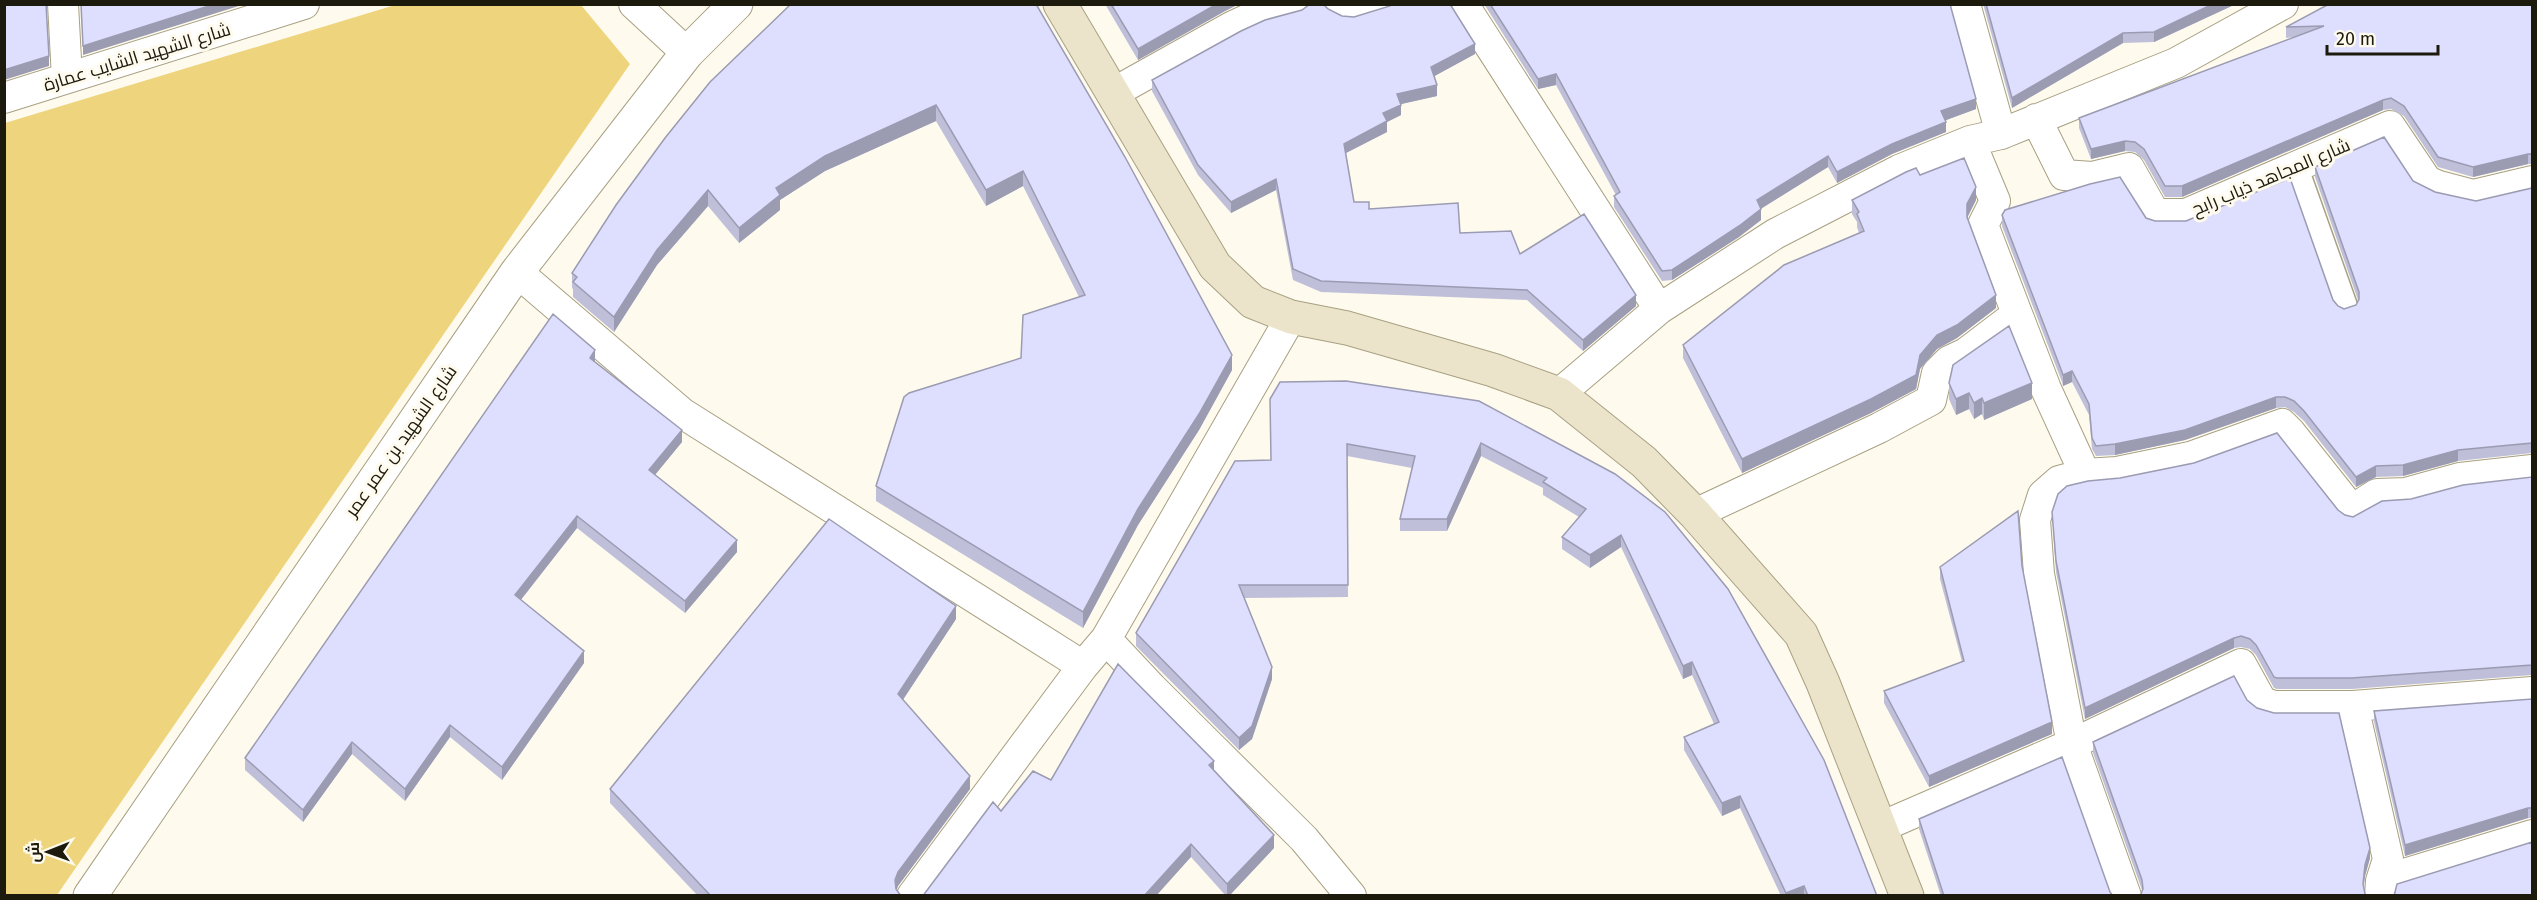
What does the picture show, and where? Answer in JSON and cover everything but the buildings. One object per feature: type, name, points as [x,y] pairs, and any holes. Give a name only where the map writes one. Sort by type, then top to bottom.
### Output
[{"type":"main road","points":[[1060,4],[1215,266],[1253,302],[1291,317],[1359,331],[1493,370],[1559,394],[1644,462],[1695,514],[1801,634],[1823,683],[1907,896]]},
{"type":"street","points":[[63,4],[67,78]]},
{"type":"street","name":"شارع الشهيد الشايب عمارة","points":[[4,98],[304,4]]},
{"type":"street","points":[[634,4],[687,53]]},
{"type":"street","name":"شارع الشهيد بن عمر عمر","points":[[90,896],[517,272],[687,53],[736,4]]},
{"type":"street","points":[[1113,93],[1233,26],[1259,14],[1297,4]]},
{"type":"street","points":[[1336,4],[1350,11],[1378,4]]},
{"type":"street","points":[[1463,4],[1659,309]]},
{"type":"street","points":[[1965,4],[2001,134]]},
{"type":"street","points":[[1559,394],[1659,309],[1775,234],[1899,170],[1970,141],[2001,134],[2176,63],[2283,4]]},
{"type":"street","name":"شارع المجاهد ذياب رابح","points":[[2036,119],[2064,175],[2092,177],[2130,168],[2155,214],[2186,214],[2390,126],[2427,181],[2439,186],[2473,195],[2532,181]]},
{"type":"street","points":[[1970,141],[1995,201],[1983,225],[2046,389],[2085,474]]},
{"type":"street","points":[[2297,168],[2346,306]]},
{"type":"street","points":[[517,272],[682,413],[1083,666]]},
{"type":"street","points":[[1695,514],[1879,428],[1931,400],[1936,373],[1949,361],[1966,352],[2016,315]]},
{"type":"street","points":[[912,896],[1083,666],[1106,639],[1291,317]]},
{"type":"street","points":[[2126,896],[2072,744],[2039,574],[2035,520],[2043,495],[2059,481],[2085,474],[2117,472],[2190,457],[2282,424],[2352,510],[2377,494],[2406,493],[2460,478],[2532,470]]},
{"type":"street","points":[[1106,639],[1304,839],[1351,896]]},
{"type":"street","points":[[1881,827],[2072,744],[2241,664],[2262,702],[2274,706],[2353,706],[2532,692]]},
{"type":"street","points":[[2353,706],[2388,859],[2380,888]]},
{"type":"street","points":[[2380,888],[2532,835]]},
{"type":"shaded area","points":[[395,5],[581,5],[630,64],[57,895],[5,895],[5,123]]}]
